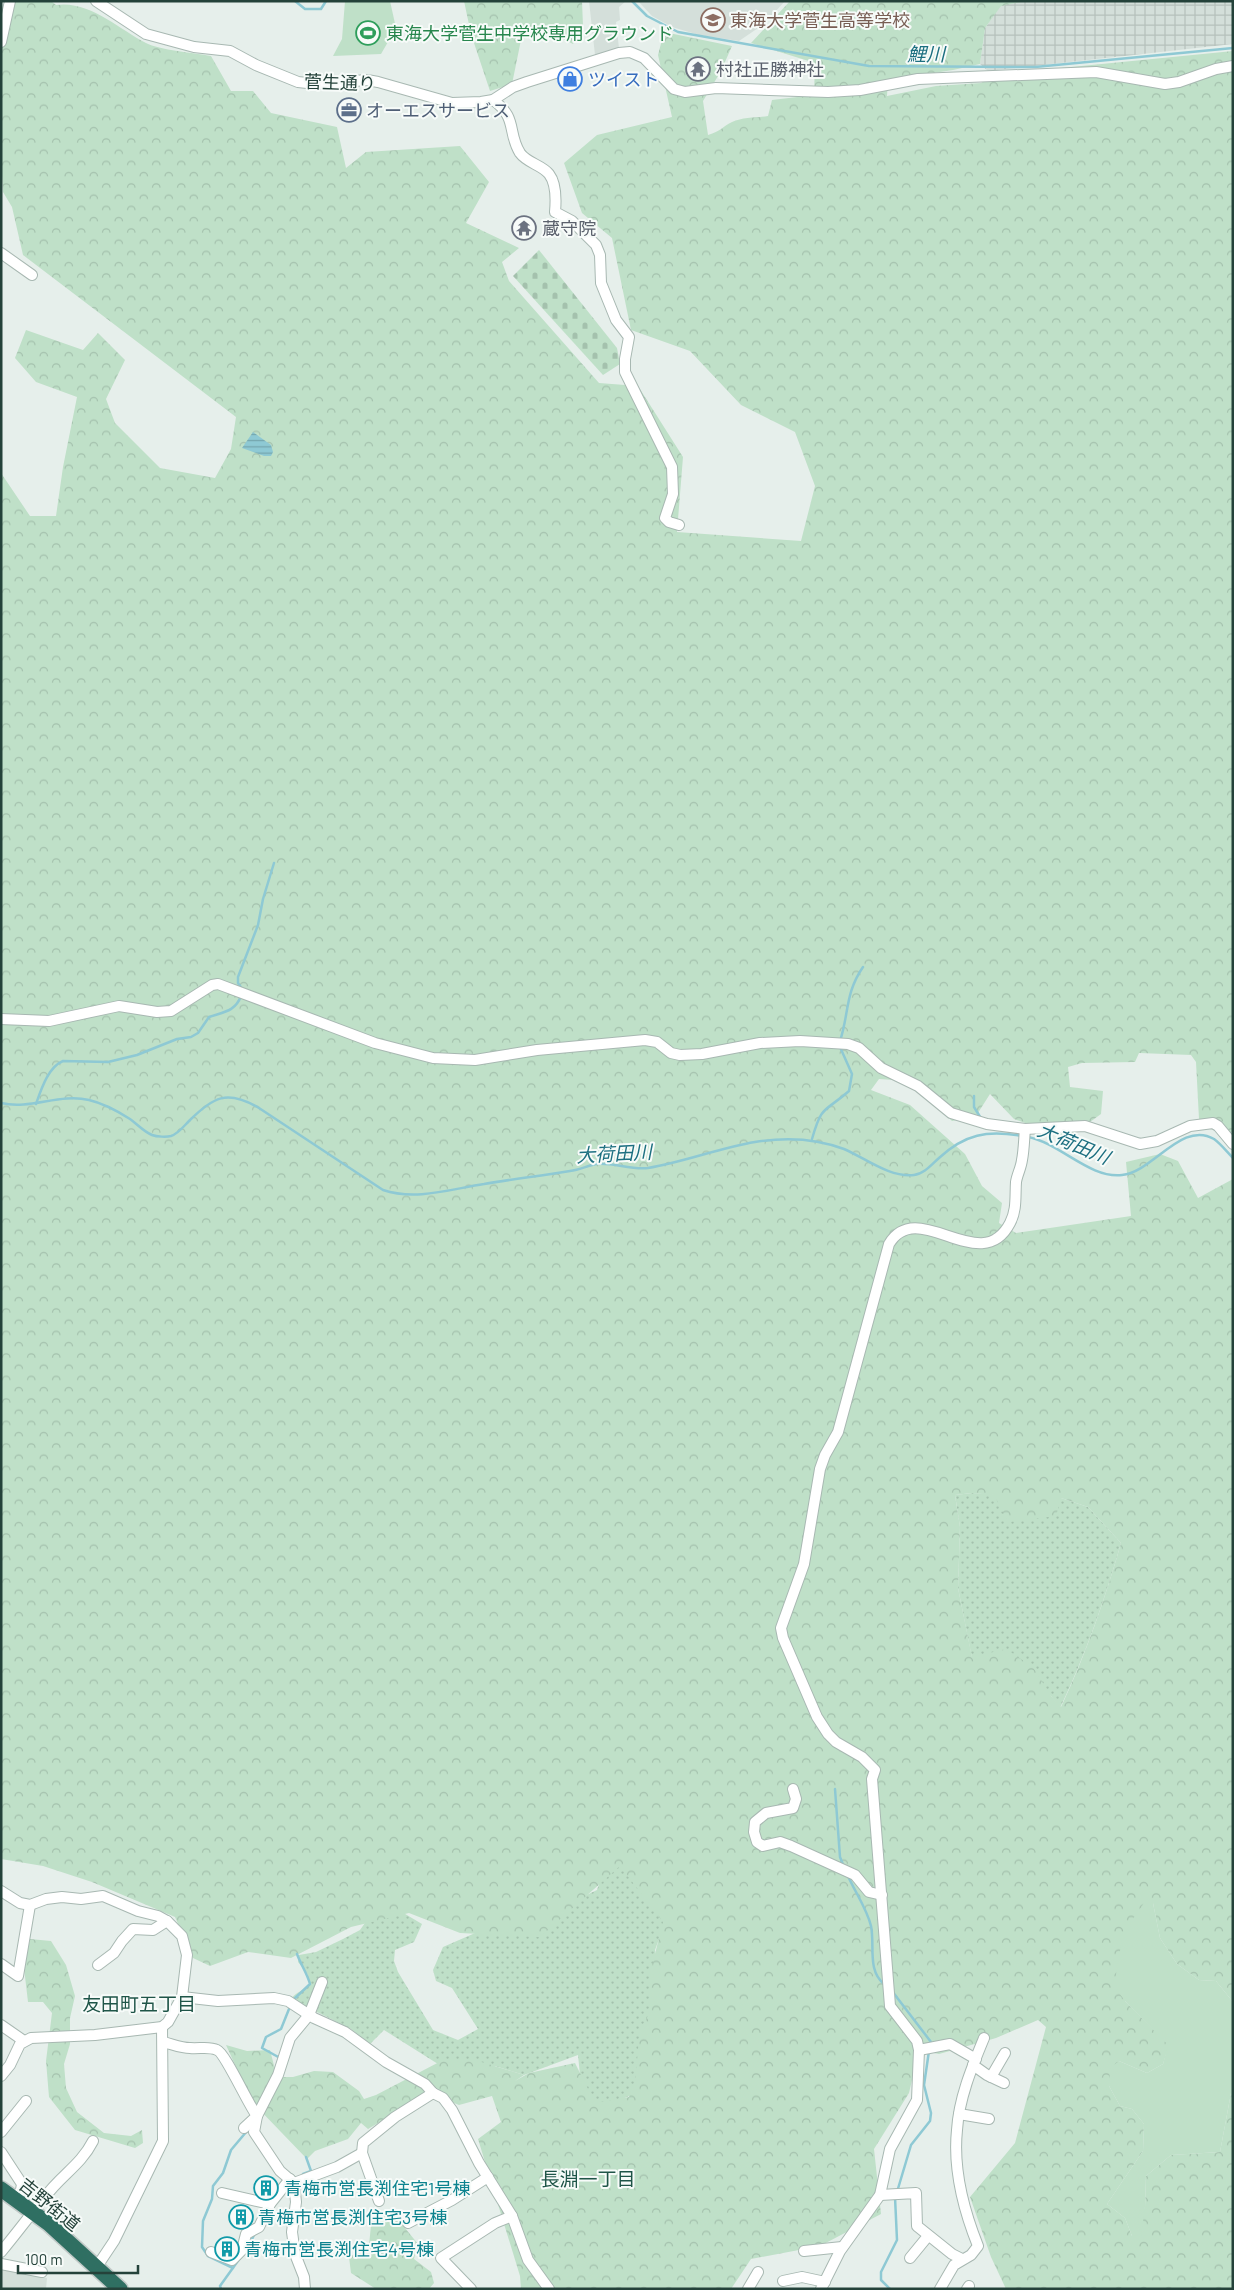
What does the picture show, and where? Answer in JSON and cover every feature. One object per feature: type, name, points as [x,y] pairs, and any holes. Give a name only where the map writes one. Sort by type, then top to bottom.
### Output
[{"type":"highway","name":"吉野街道","points":[[1,2189],[35,2212],[120,2289]]},
{"type":"street","points":[[1,42],[10,1]]},
{"type":"street","name":"菅生通り","points":[[96,1],[146,34],[194,47],[230,51],[256,65],[298,82],[316,84],[367,80],[452,103],[493,100],[513,87],[591,62],[630,52],[644,58],[674,89],[685,92],[734,88],[828,92],[860,90],[918,79],[1096,72],[1165,84],[1179,82],[1216,69],[1233,66]]},
{"type":"street","points":[[493,100],[505,110],[509,117],[521,154],[549,174],[556,196],[555,212],[572,221],[596,245],[600,255],[601,283],[616,320],[629,337],[625,372],[672,467],[673,494],[665,518],[669,522],[679,524]]},
{"type":"street","points":[[1,253],[32,275]]},
{"type":"street","points":[[1,1019],[49,1021],[119,1006],[157,1012],[171,1011],[209,986],[218,984],[374,1043],[440,1059],[474,1060],[537,1050],[645,1040],[657,1042],[671,1054],[680,1055],[702,1054],[760,1042],[848,1044],[859,1048],[881,1068],[918,1086],[950,1113],[983,1123],[1025,1130],[1085,1126],[1140,1144],[1157,1141],[1190,1126],[1212,1123],[1218,1126],[1233,1144]]},
{"type":"street","points":[[782,2281],[802,2277],[823,2287],[842,2247],[880,2195],[890,2149],[917,2100],[919,2050],[912,2033],[890,2006],[872,1779],[876,1770],[862,1757],[836,1742],[822,1726],[783,1638],[781,1628],[802,1573],[820,1469],[825,1455],[838,1432],[889,1244],[898,1232],[913,1228],[940,1233],[972,1243],[994,1241],[1000,1237],[1011,1221],[1014,1210],[1016,1179],[1023,1159],[1025,1130]]},
{"type":"street","points":[[793,1789],[796,1799],[793,1808],[766,1813],[755,1822],[754,1832],[757,1842],[763,1846],[780,1842],[791,1846],[855,1875],[869,1892],[882,1895]]},
{"type":"street","points":[[1,1890],[20,1903],[30,1905],[46,1899],[62,1897],[82,1899],[103,1896],[167,1921],[182,1936],[187,1955],[182,1997],[168,2022],[162,2027],[95,2035],[41,2037],[24,2041],[18,2047],[10,2065],[1,2076]]},
{"type":"street","points":[[1,1964],[18,1976],[30,1905]]},
{"type":"street","points":[[98,1965],[114,1953],[133,1929],[153,1930],[167,1921]]},
{"type":"street","points":[[244,2128],[263,2108],[278,2075],[290,2038],[309,2015],[322,1982]]},
{"type":"street","points":[[182,1997],[218,2001],[281,1999],[345,2032],[386,2062],[425,2084],[433,2093],[443,2098],[452,2110],[467,2143],[512,2216],[528,2260],[549,2289]]},
{"type":"street","points":[[1,2025],[24,2041]]},
{"type":"street","points":[[96,2268],[114,2241],[162,2142],[162,2027]]},
{"type":"street","points":[[940,2289],[954,2265],[971,2255],[978,2246],[959,2179],[956,2131],[974,2062],[984,2038]]},
{"type":"street","points":[[163,2042],[188,2048],[219,2050],[224,2055],[256,2114],[256,2136],[280,2170],[292,2182],[296,2202],[292,2232],[295,2254],[304,2277],[304,2289]]},
{"type":"street","points":[[919,2050],[950,2044],[991,2077],[1004,2083]]},
{"type":"street","points":[[991,2077],[1004,2053]]},
{"type":"street","points":[[379,2202],[362,2153],[363,2143],[395,2116],[433,2093]]},
{"type":"street","points":[[1,2132],[26,2101]]},
{"type":"street","points":[[959,2114],[989,2120]]},
{"type":"street","points":[[1,2252],[35,2212],[45,2196],[79,2163],[93,2141]]},
{"type":"street","points":[[1,2152],[22,2184],[22,2190],[16,2199]]},
{"type":"street","points":[[211,2252],[232,2260],[242,2250],[246,2234],[259,2227],[270,2204],[292,2182],[337,2167],[362,2153]]},
{"type":"street","points":[[408,2224],[452,2200],[488,2177]]},
{"type":"street","points":[[222,2193],[270,2204]]},
{"type":"street","points":[[880,2195],[916,2194],[917,2226],[952,2254],[962,2259]]},
{"type":"street","points":[[468,2288],[441,2258],[495,2222],[512,2216]]},
{"type":"street","points":[[910,2258],[928,2236]]},
{"type":"street","points":[[804,2250],[842,2247]]},
{"type":"street","points":[[1,2264],[42,2272]]},
{"type":"street","points":[[748,2289],[758,2272]]},
{"type":"shaded area","points":[[589,1],[626,1],[619,7],[620,20],[616,22],[619,48],[595,55]]},
{"type":"shaded area","name":"東海大学菅生高等学校","points":[[638,1],[785,1],[764,24],[739,41],[699,35],[672,27],[652,16]]},
{"type":"shaded area","points":[[1026,1],[1233,1],[1233,44],[988,71],[980,64],[985,28],[1001,5]]},
{"type":"shaded area","points":[[1,2269],[47,2278],[46,2289],[1,2289]]},
{"type":"green space","points":[[12,1],[51,1],[56,5],[80,7],[92,11],[146,43],[168,49],[211,56],[231,91],[253,91],[271,113],[337,127],[346,168],[366,152],[460,146],[489,182],[466,223],[519,248],[502,262],[509,281],[599,383],[638,386],[683,457],[677,532],[801,541],[815,486],[795,432],[741,405],[690,351],[631,330],[612,238],[582,213],[564,163],[597,135],[672,117],[658,55],[664,32],[732,46],[721,71],[703,101],[708,135],[736,120],[768,116],[772,100],[814,95],[815,63],[751,43],[790,1],[1026,1],[1001,6],[985,28],[980,64],[888,80],[887,96],[936,86],[981,83],[991,77],[1041,70],[1233,51],[1233,1133],[1199,1119],[1196,1062],[1191,1055],[1139,1053],[1135,1062],[1082,1063],[1068,1067],[1070,1087],[1103,1091],[1101,1114],[1068,1138],[1014,1119],[990,1094],[976,1116],[952,1121],[908,1081],[879,1079],[871,1090],[910,1105],[965,1154],[982,1186],[1002,1203],[999,1223],[1016,1233],[1131,1216],[1126,1162],[1160,1154],[1178,1161],[1198,1198],[1233,1179],[1233,2002],[1216,1981],[1199,1980],[1177,1964],[1160,1938],[1153,1903],[1125,2001],[1169,2045],[1163,2064],[1147,2073],[1119,2061],[1109,2086],[1120,2106],[1132,2109],[1144,2124],[1143,2151],[1107,2204],[1125,2218],[1132,2236],[1145,2207],[1146,2176],[1171,2155],[1220,2152],[1231,2093],[1233,2093],[1233,2289],[1006,2289],[991,2257],[970,2197],[1015,2143],[1046,2027],[1038,2020],[996,2038],[939,2054],[919,2050],[909,2093],[874,2149],[881,2214],[820,2246],[751,2259],[731,2289],[521,2289],[520,2276],[478,2139],[501,2122],[492,2096],[459,2105],[429,2093],[368,2129],[361,2123],[348,2139],[315,2151],[307,2159],[252,2102],[226,2045],[247,2051],[270,2050],[277,2077],[293,2077],[314,2071],[333,2072],[359,2091],[364,2099],[376,2095],[445,2059],[475,2060],[524,2075],[515,2081],[529,2073],[575,2063],[595,2103],[629,2097],[635,2081],[640,2030],[649,2014],[649,1978],[663,1922],[620,1866],[540,1937],[460,1933],[409,1913],[351,1927],[291,1958],[248,1952],[210,1966],[193,1958],[175,1917],[92,1882],[43,1866],[1,1859],[1,473],[30,516],[56,516],[63,467],[77,397],[36,382],[15,358],[26,330],[83,350],[98,333],[125,360],[106,399],[115,423],[160,468],[215,478],[231,449],[236,417],[23,255],[12,207],[3,192],[1,159],[1,33]],"holes":[[[972,1493],[994,1495],[1008,1522],[1056,1516],[1061,1498],[1088,1507],[1121,1543],[1094,1626],[1079,1667],[1061,1707],[1051,1696],[1033,1667],[1006,1649],[972,1657],[958,1588],[960,1527],[955,1495]]]},
{"type":"green space","name":"東海大学菅生中学校専用グラウンド","points":[[345,1],[390,1],[396,28],[381,54],[333,56],[342,39]]},
{"type":"green space","points":[[464,1],[582,1],[583,26],[573,44],[543,29],[521,40],[512,84],[490,91],[471,34]]},
{"type":"green space","points":[[539,250],[617,348],[620,364],[603,375],[513,276]]},
{"type":"green space","points":[[972,1493],[1061,1498],[1088,1507],[1121,1543],[1094,1626],[1060,1708],[1051,1696],[972,1658],[958,1588],[960,1527],[955,1495]]},
{"type":"green space","points":[[622,1859],[666,1920],[655,1950],[658,1973],[643,2090],[595,2111],[582,2096],[578,2055],[524,2075],[495,2066],[438,2064],[384,2030],[370,2044],[351,2029],[291,1999],[310,1984],[307,1973],[298,1962],[299,1955],[316,1952],[360,1930],[372,1913],[390,1905],[422,1924],[414,1942],[395,1950],[394,1961],[398,1972],[433,2030],[458,2040],[478,2029],[452,1988],[436,1981],[433,1970],[443,1947],[489,1927],[576,1900],[597,1890],[601,1878]]},
{"type":"green space","points":[[1144,1903],[1153,1903],[1160,1938],[1177,1964],[1199,1980],[1216,1981],[1233,2002],[1233,2093],[1231,2093],[1220,2152],[1171,2155],[1146,2176],[1145,2207],[1141,2237],[1132,2236],[1125,2218],[1107,2204],[1143,2151],[1144,2124],[1132,2109],[1120,2106],[1109,2086],[1110,2068],[1119,2061],[1147,2073],[1163,2064],[1168,2045],[1125,2001],[1114,1986],[1123,1933]]},
{"type":"green space","points":[[30,1939],[51,1941],[66,1965],[75,1996],[70,2018],[70,2044],[64,2064],[66,2088],[77,2112],[104,2133],[131,2136],[142,2130],[143,2143],[135,2148],[75,2130],[49,2097],[46,2061],[52,2013],[43,2002],[28,2002],[24,1968]]},
{"type":"green space","points":[[392,2212],[418,2244],[414,2259],[431,2272],[434,2283],[429,2289],[376,2289],[351,2273],[349,2257],[369,2245],[372,2216]]},
{"type":"water","points":[[253,432],[271,445],[273,452],[271,456],[264,456],[242,448]]},
{"type":"waterway","name":"鯉川","points":[[295,1],[305,9],[321,9],[326,1]]},
{"type":"waterway","name":"鯉川","points":[[632,1],[647,16],[678,32],[869,66],[1035,67],[1233,48]]},
{"type":"waterway","points":[[242,989],[238,983],[238,977],[258,925],[263,899],[274,863]]},
{"type":"waterway","points":[[840,1041],[850,995],[863,967]]},
{"type":"waterway","points":[[36,1104],[49,1074],[53,1068],[63,1061],[108,1062],[137,1055],[177,1039],[191,1037],[198,1033],[209,1017],[232,1008],[241,996]]},
{"type":"waterway","points":[[812,1139],[818,1120],[825,1110],[849,1091],[852,1074],[840,1047]]},
{"type":"waterway","points":[[974,1096],[974,1107],[982,1120]]},
{"type":"waterway","name":"大荷田川","points":[[1,1103],[12,1105],[67,1098],[89,1100],[105,1105],[130,1119],[149,1134],[165,1137],[176,1134],[213,1101],[229,1097],[238,1099],[259,1108],[383,1190],[408,1194],[434,1193],[573,1170],[596,1164],[648,1168],[755,1142],[777,1139],[811,1141],[833,1145],[887,1170],[905,1175],[914,1175],[924,1171],[949,1150],[967,1139],[987,1134],[1022,1136]]},
{"type":"waterway","name":"大荷田川","points":[[1028,1137],[1052,1146],[1098,1172],[1110,1175],[1134,1172],[1179,1141],[1190,1136],[1202,1135],[1214,1139],[1233,1158]]},
{"type":"waterway","points":[[835,1789],[840,1857],[844,1867]]},
{"type":"waterway","points":[[848,1876],[869,1920],[872,1934],[873,1965],[875,1972],[884,1984]]},
{"type":"waterway","points":[[293,2000],[310,1984],[297,1954]]},
{"type":"waterway","points":[[892,1991],[931,2042],[930,2045]]},
{"type":"waterway","points":[[280,2058],[262,2048],[266,2037],[281,2029],[289,2009]]},
{"type":"waterway","points":[[897,2192],[911,2145],[930,2121],[931,2113],[924,2085],[929,2051]]},
{"type":"waterway","points":[[233,2268],[208,2256],[202,2247],[203,2221],[212,2199],[213,2186],[223,2173],[231,2150],[247,2131]]},
{"type":"waterway","points":[[303,2174],[311,2171],[306,2157]]},
{"type":"waterway","points":[[890,2289],[881,2280],[881,2272],[897,2240],[895,2197]]},
{"type":"waterway","points":[[247,2250],[254,2235]]},
{"type":"waterway","points":[[221,2289],[220,2286],[240,2258]]},
{"type":"place","name":"東海大学菅生高等学校","points":[[713,20]]},
{"type":"place","name":"東海大学菅生中学校専用グラウンド","points":[[368,33]]},
{"type":"place","name":"村社正勝神社","points":[[698,69]]},
{"type":"place","name":"ツイスト","points":[[570,79]]},
{"type":"place","name":"オーエスサービス","points":[[349,110]]},
{"type":"place","name":"蔵守院","points":[[524,228]]},
{"type":"place","name":"青梅市営長渕住宅1号棟","points":[[266,2188]]},
{"type":"place","name":"青梅市営長渕住宅3号棟","points":[[241,2217]]},
{"type":"place","name":"青梅市営長渕住宅4号棟","points":[[227,2249]]},
{"type":"district","name":"友田町五丁目","points":[[139,2003]]},
{"type":"district","name":"長淵一丁目","points":[[588,2178]]}]
